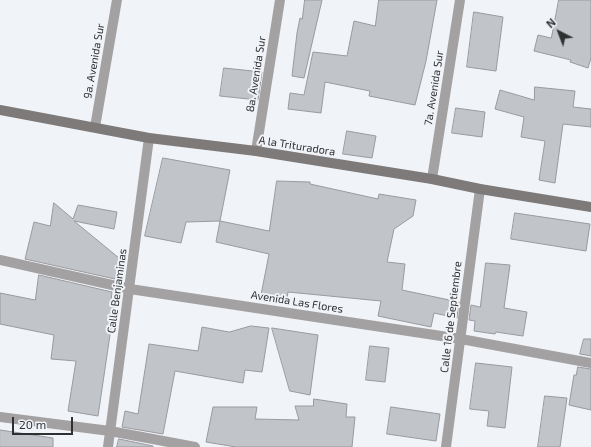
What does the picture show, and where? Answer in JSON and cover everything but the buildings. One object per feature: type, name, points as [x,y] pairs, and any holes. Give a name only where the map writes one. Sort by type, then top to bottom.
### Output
[{"type":"street","name":"9a. Avenida Sur","points":[[94,127],[117,0]]},
{"type":"street","name":"8a. Avenida Sur","points":[[256,151],[280,0]]},
{"type":"street","name":"7a. Avenida Sur","points":[[432,179],[460,0]]},
{"type":"street","name":"A la Trituradora","points":[[0,110],[149,138],[256,151],[432,179],[480,189],[591,207]]},
{"type":"street","name":"Calle Benjaminas","points":[[108,447],[149,138]]},
{"type":"street","name":"Calle 16 de Septiembre","points":[[446,447],[480,189]]},
{"type":"street","name":"Avenida Las Flores","points":[[0,260],[130,289],[461,339],[591,363]]},
{"type":"street","points":[[0,417],[110,431],[195,447]]}]
